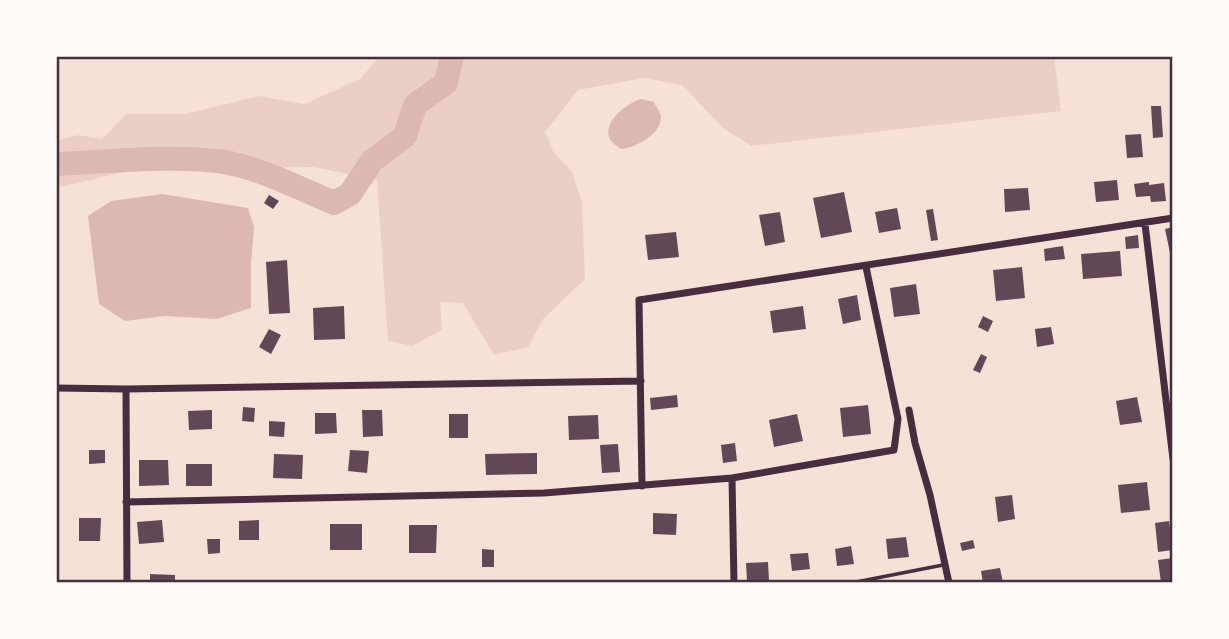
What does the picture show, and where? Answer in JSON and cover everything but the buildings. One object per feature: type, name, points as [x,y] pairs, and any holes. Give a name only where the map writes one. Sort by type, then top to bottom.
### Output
[{"type":"street","points":[[642,486],[639,300],[1173,218]]},
{"type":"street","points":[[1145,224],[1173,459]]},
{"type":"street","points":[[126,502],[544,493],[732,478],[894,450],[898,419],[866,267]]},
{"type":"street","points":[[56,388],[640,381]]},
{"type":"street","points":[[126,389],[127,583]]},
{"type":"street","points":[[909,410],[949,583]]},
{"type":"street","points":[[732,478],[734,583]]},
{"type":"lane","points":[[851,583],[945,565]]},
{"type":"shaded area","points":[[380,56],[1054,56],[1061,111],[751,146],[723,128],[682,85],[644,78],[578,90],[545,132],[554,153],[572,172],[582,202],[585,279],[543,319],[528,347],[494,355],[463,303],[440,302],[442,330],[412,346],[388,341],[377,180],[313,167],[141,168],[56,188],[56,141],[77,135],[102,139],[126,114],[185,114],[259,96],[304,104],[360,79]]},
{"type":"shaded area","points":[[641,99],[654,102],[661,116],[660,124],[646,140],[621,149],[610,139],[610,125],[623,109]]},
{"type":"shaded area","points":[[162,194],[248,208],[254,227],[251,308],[217,319],[165,316],[125,321],[99,304],[88,216],[111,201]]},
{"type":"waterway","points":[[56,164],[157,159],[218,161],[262,173],[334,203],[350,194],[372,161],[405,136],[415,105],[446,83],[452,56]]}]
